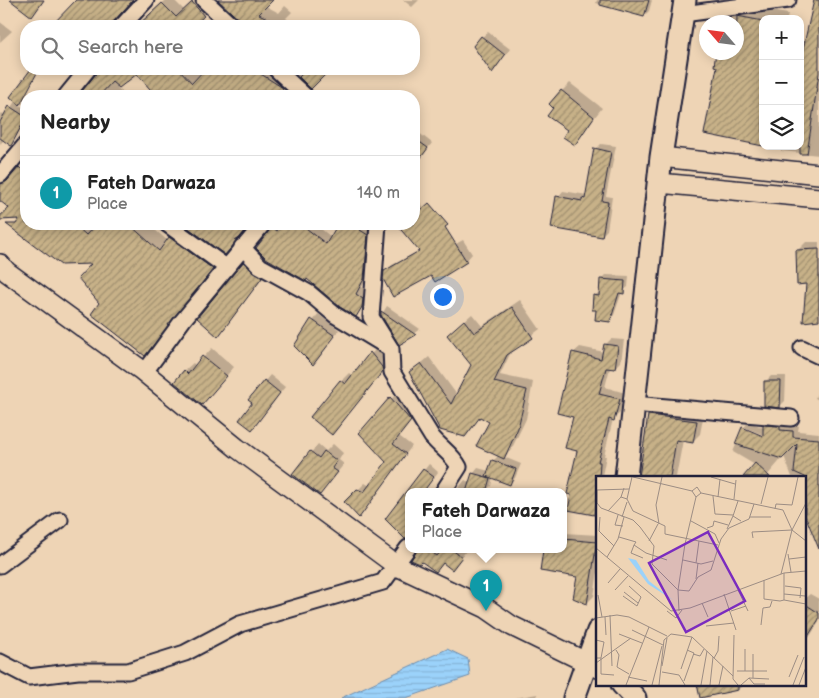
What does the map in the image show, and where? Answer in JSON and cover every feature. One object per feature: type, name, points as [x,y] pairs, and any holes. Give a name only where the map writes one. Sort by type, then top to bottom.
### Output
[{"type":"highway","points":[[626,476],[661,157],[684,7]]},
{"type":"highway","points":[[574,698],[591,664],[596,640]]},
{"type":"highway","points":[[624,686],[635,698]]},
{"type":"main road","points":[[661,157],[819,174]]},
{"type":"main road","points":[[659,182],[819,198]]},
{"type":"main road","points":[[0,264],[144,372],[237,448],[397,566],[486,608],[512,626],[591,664]]},
{"type":"street","points":[[128,20],[146,0]]},
{"type":"street","points":[[204,0],[226,20]]},
{"type":"street","points":[[684,7],[788,0]]},
{"type":"street","points":[[71,90],[83,75]]},
{"type":"street","points":[[282,75],[299,90]]},
{"type":"street","points":[[0,175],[20,151]]},
{"type":"street","points":[[175,230],[226,268]]},
{"type":"street","points":[[144,372],[242,247],[258,230]]},
{"type":"street","points":[[378,230],[371,317],[391,349],[392,372],[432,436],[439,445],[453,456],[459,467],[446,488]]},
{"type":"street","points":[[242,247],[260,266],[309,293],[335,315],[391,349]]},
{"type":"street","points":[[802,348],[819,356]]},
{"type":"street","points":[[633,404],[791,418]]},
{"type":"street","points":[[0,565],[60,520]]},
{"type":"street","points":[[0,662],[29,677],[78,671],[128,671],[185,652],[240,624],[383,582],[397,566],[405,553]]},
{"type":"water","points":[[447,649],[468,659],[470,676],[406,698],[341,698]]},
{"type":"building","points":[[10,0],[44,0],[32,17]]},
{"type":"building","points":[[76,0],[133,0],[115,20],[57,20]]},
{"type":"building","points":[[218,0],[273,0],[259,14],[271,20],[240,20]]},
{"type":"building","points":[[600,0],[649,0],[644,17],[600,5]]},
{"type":"building","points":[[814,0],[819,0],[819,73],[807,154],[800,154],[800,150],[804,150],[804,44]]},
{"type":"building","points":[[192,2],[204,16],[200,20],[144,20],[162,3],[176,17]]},
{"type":"building","points":[[744,17],[759,20],[759,145],[704,134],[717,67],[714,66],[715,60],[744,60]]},
{"type":"building","points":[[481,36],[505,55],[492,73],[473,46]]},
{"type":"building","points":[[26,75],[36,75],[28,90],[20,90],[20,105],[10,97]]},
{"type":"building","points":[[95,75],[136,75],[119,88],[112,82],[105,90],[83,90]]},
{"type":"building","points":[[138,75],[185,75],[192,83],[199,75],[262,75],[283,88],[282,90],[151,90]]},
{"type":"building","points":[[301,75],[325,75],[311,89],[299,77]]},
{"type":"building","points":[[561,90],[594,117],[575,145],[563,137],[567,130],[547,116],[553,108],[549,104]]},
{"type":"building","points":[[9,106],[20,113],[20,129],[11,146],[0,138],[0,122]]},
{"type":"building","points":[[420,142],[428,148],[420,159]]},
{"type":"building","points":[[594,148],[611,152],[602,201],[608,202],[602,237],[551,228],[556,196],[582,201],[582,198],[585,199]]},
{"type":"building","points":[[19,167],[20,230],[81,230],[86,235],[91,230],[136,230],[159,251],[169,237],[213,269],[145,356],[91,314],[99,303],[78,278],[91,264],[61,265],[6,224],[16,224],[19,219],[0,220],[0,216],[9,208],[0,201],[0,184],[7,181]]},
{"type":"building","points":[[429,203],[448,225],[445,227],[467,262],[435,282],[431,276],[393,297],[383,279],[384,271],[419,251],[401,230],[420,230],[420,211]]},
{"type":"building","points":[[191,230],[246,230],[225,255]]},
{"type":"building","points":[[270,230],[308,230],[326,244],[334,230],[360,230],[368,235],[364,279],[356,294],[363,299],[362,307],[356,317],[340,307],[307,279],[306,281],[266,258],[256,248]]},
{"type":"building","points":[[819,249],[819,320],[803,322],[806,284],[797,285],[796,250]]},
{"type":"building","points":[[243,262],[262,278],[218,337],[197,318]]},
{"type":"building","points":[[600,279],[625,281],[624,294],[619,293],[610,322],[595,320],[596,310],[592,310],[593,295],[599,296]]},
{"type":"building","points":[[512,307],[533,338],[507,355],[494,382],[527,390],[518,428],[504,459],[476,446],[489,422],[480,417],[465,437],[440,430],[409,372],[421,363],[451,404],[471,365],[447,335],[464,320],[474,333]]},
{"type":"building","points":[[381,311],[416,335],[399,345],[381,315]]},
{"type":"building","points":[[311,319],[335,336],[313,365],[294,346]]},
{"type":"building","points":[[604,344],[618,346],[615,369],[606,368],[599,394],[620,399],[614,421],[609,419],[598,462],[600,462],[599,476],[596,476],[596,506],[594,515],[568,510],[571,495],[567,494],[577,451],[565,448],[573,417],[557,413],[572,352],[601,359]]},
{"type":"building","points":[[370,352],[383,371],[332,435],[310,417],[340,380],[345,384]]},
{"type":"building","points":[[202,356],[227,376],[202,405],[174,382],[184,370],[188,374]]},
{"type":"building","points":[[264,380],[280,393],[252,430],[239,420],[252,403],[248,400]]},
{"type":"building","points":[[764,381],[781,381],[780,408],[764,406]]},
{"type":"building","points":[[390,397],[411,421],[393,444],[406,454],[359,518],[344,502],[357,489],[364,492],[386,462],[359,433]]},
{"type":"building","points":[[648,415],[697,421],[693,443],[676,440],[670,476],[639,476]]},
{"type":"building","points":[[763,425],[780,426],[780,430],[793,431],[793,437],[819,439],[819,549],[806,517],[806,476],[794,472],[797,444],[782,459],[735,444],[742,427],[763,436]]},
{"type":"building","points":[[310,451],[319,458],[324,451],[337,461],[332,468],[338,472],[320,495],[292,474]]},
{"type":"building","points":[[492,460],[516,469],[510,485],[486,476]]},
{"type":"building","points":[[755,463],[769,476],[744,476]]},
{"type":"building","points":[[423,469],[434,477],[426,488],[409,488]]},
{"type":"building","points":[[472,473],[490,478],[487,488],[467,488]]},
{"type":"building","points":[[405,493],[405,539],[385,519]]},
{"type":"building","points":[[567,539],[596,542],[587,604],[573,598],[577,577],[540,571],[543,553],[567,553]]},
{"type":"building","points":[[415,553],[433,553],[437,556],[440,553],[456,553],[462,557],[452,570],[443,563],[436,572],[422,562],[420,564],[411,560]]},
{"type":"building","points":[[806,605],[819,613],[819,619],[806,639]]},
{"type":"building","points":[[697,686],[738,686],[738,690],[700,698]]},
{"type":"place","name":"Fateh Darwaza","points":[[486,611]]}]
